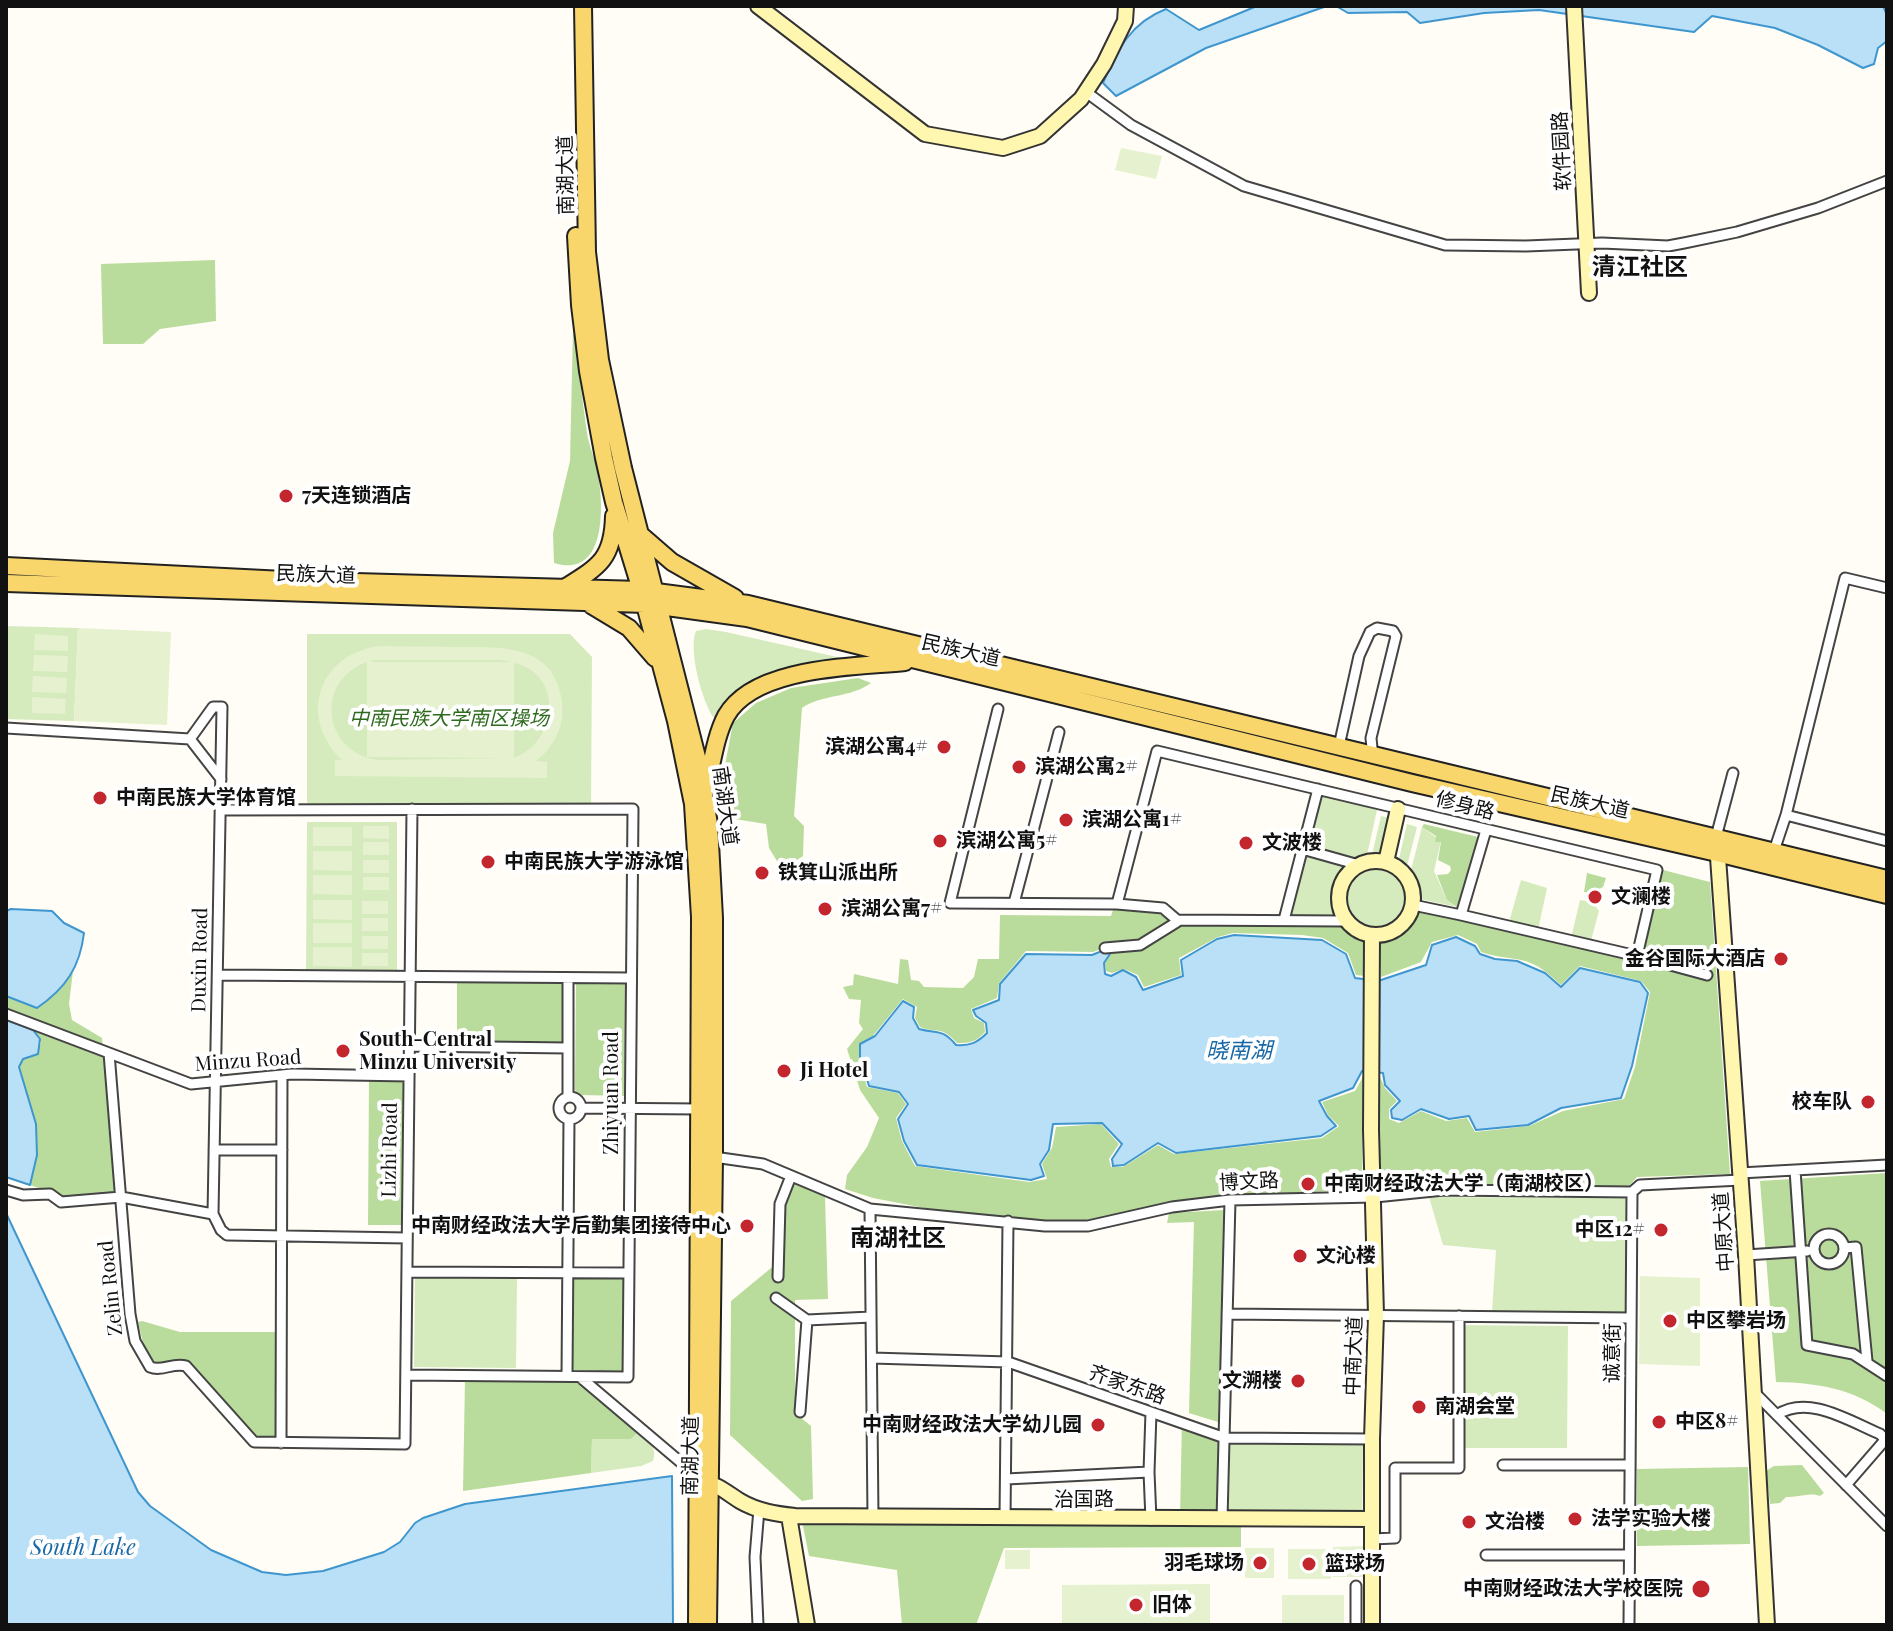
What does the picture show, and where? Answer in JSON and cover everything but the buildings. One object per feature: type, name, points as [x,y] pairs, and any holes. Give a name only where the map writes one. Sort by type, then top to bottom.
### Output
[{"type":"main road","name":"南湖大道","points":[[572,6],[576,253],[588,371],[614,502],[651,598],[705,794],[711,845],[714,1157],[697,1625]]},
{"type":"main road","name":"南湖大道","points":[[583,6],[587,252],[592,302],[605,390],[640,533],[661,665],[676,721],[696,825],[700,917],[702,1480],[708,1625]]},
{"type":"main road","points":[[758,6],[925,134],[1003,148],[1040,136],[1081,99],[1104,64],[1125,21],[1126,6]]},
{"type":"main road","name":"软件园路","points":[[1574,6],[1589,293]]},
{"type":"main road","points":[[566,587],[596,568],[609,553],[613,540],[614,502]]},
{"type":"main road","points":[[640,533],[672,562],[748,604]]},
{"type":"main road","name":"民族大道","points":[[6,566],[284,580],[566,587],[651,598],[748,604],[1373,754],[1717,845],[1887,895]]},
{"type":"main road","name":"民族大道","points":[[6,583],[583,602],[651,598],[747,618],[1371,773],[1717,845],[1774,851],[1887,879]]},
{"type":"main road","points":[[583,602],[629,628],[661,665]]},
{"type":"main road","points":[[705,794],[722,725],[734,706],[752,690],[795,676],[917,661]]},
{"type":"main road","points":[[1386,862],[1398,809]]},
{"type":"main road","name":"中原大道","points":[[1717,845],[1746,1255],[1767,1625]]},
{"type":"main road","points":[[1371,861],[1386,862],[1396,866],[1410,883],[1413,905],[1406,920],[1387,934],[1361,932],[1346,921],[1340,905],[1340,888],[1349,873],[1359,865],[1371,861]]},
{"type":"main road","name":"中南大道","points":[[1372,935],[1371,1088],[1376,1315],[1372,1625]]},
{"type":"main road","name":"治国路","points":[[702,1480],[743,1503],[792,1516],[1372,1519]]},
{"type":"main road","points":[[792,1516],[791,1542],[810,1625]]},
{"type":"street","points":[[1086,92],[1131,125],[1244,186],[1445,245],[1668,246],[1737,232],[1818,208],[1887,181]]},
{"type":"street","points":[[1774,851],[1786,815],[1845,578],[1887,588]]},
{"type":"street","points":[[1339,746],[1359,656],[1370,632],[1377,628],[1393,631],[1396,636],[1371,738],[1371,773]]},
{"type":"street","name":"Duxin Road","points":[[190,739],[213,707],[222,707],[213,1214]]},
{"type":"street","points":[[998,709],[950,903],[1117,904],[1163,908],[1177,920],[1346,921]]},
{"type":"street","points":[[6,728],[190,739],[221,779]]},
{"type":"street","points":[[1014,903],[1059,732]]},
{"type":"street","name":"修身路","points":[[1117,904],[1157,751],[1657,870],[1637,956]]},
{"type":"street","points":[[1717,845],[1733,773]]},
{"type":"street","points":[[1284,920],[1318,789]]},
{"type":"street","points":[[221,810],[412,809]]},
{"type":"street","name":"Zhiyuan Road","points":[[412,809],[633,809],[628,1377],[580,1377]]},
{"type":"street","name":"Lizhi Road","points":[[405,1444],[412,809]]},
{"type":"street","points":[[1786,815],[1887,841]]},
{"type":"street","points":[[1461,915],[1486,830]]},
{"type":"street","points":[[1302,849],[1359,865]]},
{"type":"street","points":[[1413,905],[1707,975]]},
{"type":"street","points":[[1105,948],[1140,945],[1177,922]]},
{"type":"street","points":[[218,975],[631,978]]},
{"type":"street","points":[[568,978],[568,1097]]},
{"type":"street","name":"Minzu Road","points":[[6,1014],[187,1083],[216,1083],[282,1075],[409,1076]]},
{"type":"street","points":[[410,1046],[568,1048]]},
{"type":"street","name":"Zelin Road","points":[[109,1053],[130,1314],[138,1350],[152,1369],[176,1364],[186,1366],[251,1440],[405,1444]]},
{"type":"street","points":[[281,1443],[282,1075]]},
{"type":"street","points":[[568,1097],[579,1100],[582,1108],[576,1118],[569,1119],[562,1116],[559,1108],[561,1101],[568,1097]]},
{"type":"street","points":[[582,1108],[699,1109]]},
{"type":"street","points":[[567,1376],[569,1119]]},
{"type":"street","points":[[214,1150],[282,1150]]},
{"type":"street","name":"博文路","points":[[714,1157],[763,1164],[870,1209],[1045,1226],[1088,1226],[1172,1207],[1230,1200],[1375,1197],[1444,1190],[1632,1192]]},
{"type":"street","points":[[1632,1192],[1640,1185],[1795,1170],[1887,1165]]},
{"type":"street","points":[[1795,1170],[1807,1345],[1840,1349],[1867,1361],[1887,1376]]},
{"type":"street","points":[[778,1277],[780,1204],[791,1176]]},
{"type":"street","points":[[6,1190],[23,1195],[48,1193],[61,1202],[121,1197],[213,1214],[227,1235],[407,1238]]},
{"type":"street","name":"诚意街","points":[[1629,1625],[1632,1192]]},
{"type":"street","points":[[1222,1520],[1230,1200]]},
{"type":"street","points":[[870,1209],[873,1518]]},
{"type":"street","points":[[1005,1519],[1008,1221]]},
{"type":"street","points":[[1828,1234],[1838,1237],[1844,1248],[1840,1260],[1831,1264],[1818,1259],[1814,1251],[1820,1238],[1828,1234]]},
{"type":"street","points":[[1844,1248],[1856,1247],[1867,1361]]},
{"type":"street","points":[[1746,1255],[1814,1251]]},
{"type":"street","points":[[407,1272],[629,1273]]},
{"type":"street","points":[[776,1298],[807,1320],[871,1317]]},
{"type":"street","points":[[1227,1314],[1631,1318]]},
{"type":"street","points":[[1372,1539],[1395,1538],[1395,1468],[1459,1468],[1459,1316]]},
{"type":"street","points":[[800,1412],[807,1320]]},
{"type":"street","name":"齐家东路","points":[[872,1358],[1008,1362],[1225,1438],[1372,1439]]},
{"type":"street","points":[[406,1375],[580,1377],[702,1480]]},
{"type":"street","points":[[1754,1392],[1887,1526]]},
{"type":"street","points":[[1777,1415],[1787,1408],[1805,1405],[1880,1434],[1886,1440],[1846,1485]]},
{"type":"street","points":[[1151,1412],[1151,1520]]},
{"type":"street","points":[[1503,1465],[1630,1465]]},
{"type":"street","points":[[1006,1479],[1149,1472]]},
{"type":"street","points":[[758,1625],[755,1557],[759,1509]]},
{"type":"street","points":[[1486,1555],[1629,1555]]},
{"type":"street","points":[[1356,1586],[1356,1625]]},
{"type":"green space","points":[[1121,148],[1162,156],[1156,179],[1115,170]]},
{"type":"green space","points":[[215,260],[216,321],[160,329],[143,344],[103,344],[101,264]]},
{"type":"green space","points":[[573,329],[587,433],[597,469],[601,504],[598,537],[592,551],[584,561],[571,565],[554,563],[553,533],[570,461]]},
{"type":"green space","points":[[6,626],[78,628],[74,721],[6,719]]},
{"type":"green space","points":[[78,628],[171,632],[167,725],[74,721]]},
{"type":"green space","points":[[706,629],[846,659],[793,669],[718,717],[713,717],[695,663],[696,631]]},
{"type":"green space","points":[[35,634],[68,636],[68,651],[34,650]]},
{"type":"green space","name":"中南民族大学南区操场","points":[[307,634],[570,634],[592,657],[591,805],[307,805]]},
{"type":"green space","points":[[380,646],[490,647],[523,652],[537,659],[549,669],[562,702],[562,719],[557,735],[536,761],[547,762],[547,778],[335,776],[335,760],[342,760],[328,743],[320,725],[318,707],[321,690],[329,674],[342,661],[359,651]],"holes":[[[373,660],[512,662],[371,662]],[[367,662],[367,757],[347,746],[337,732],[332,717],[332,700],[338,685],[350,672]],[[514,663],[530,669],[541,680],[549,708],[547,723],[540,737],[529,749],[514,758]],[[368,757],[511,758],[381,760]]]},
{"type":"green space","points":[[34,655],[68,656],[67,672],[33,671]]},
{"type":"green space","points":[[33,676],[67,678],[66,693],[32,692]]},
{"type":"green space","points":[[858,678],[871,683],[802,708],[794,816],[804,826],[803,856],[790,865],[777,861],[769,848],[766,824],[722,817],[721,786],[733,723],[756,703],[791,688]]},
{"type":"green space","points":[[32,697],[66,699],[65,714],[32,713]]},
{"type":"green space","points":[[1320,794],[1377,810],[1367,855],[1355,860],[1306,847]]},
{"type":"green space","points":[[1381,816],[1393,819],[1382,858],[1371,859]]},
{"type":"green space","points":[[307,822],[397,822],[397,971],[306,971]]},
{"type":"green space","points":[[1407,824],[1417,827],[1406,870],[1398,863]]},
{"type":"green space","points":[[1424,824],[1478,837],[1457,907],[1447,900],[1437,875],[1448,874],[1451,870],[1450,866],[1438,860],[1441,842],[1435,842],[1436,836],[1422,827]]},
{"type":"green space","points":[[363,826],[389,826],[389,839],[363,838]]},
{"type":"green space","points":[[313,827],[352,827],[352,846],[313,846]]},
{"type":"green space","points":[[1422,827],[1441,841],[1434,871],[1447,900],[1457,907],[1420,899],[1418,884],[1411,870]]},
{"type":"green space","points":[[363,842],[389,842],[389,855],[363,855]]},
{"type":"green space","points":[[313,851],[352,851],[352,871],[313,870]]},
{"type":"green space","points":[[1305,853],[1347,866],[1334,890],[1333,904],[1337,917],[1288,917]]},
{"type":"green space","points":[[363,860],[389,860],[389,873],[363,873]]},
{"type":"green space","points":[[1376,869],[1396,878],[1405,898],[1396,918],[1376,927],[1356,918],[1347,898],[1356,878]]},
{"type":"green space","points":[[1663,870],[1710,882],[1730,1174],[1637,1177],[1627,1188],[1376,1186],[1379,1075],[1385,1088],[1397,1101],[1389,1109],[1389,1119],[1399,1123],[1421,1111],[1446,1121],[1467,1118],[1475,1132],[1529,1126],[1563,1111],[1624,1099],[1635,1067],[1650,992],[1641,981],[1580,966],[1561,985],[1532,964],[1481,952],[1477,944],[1458,935],[1432,942],[1421,962],[1381,977],[1380,941],[1404,932],[1418,911],[1641,961],[1693,976],[1694,963],[1645,947]]},
{"type":"green space","points":[[1587,873],[1606,878],[1603,887],[1591,893],[1584,892]]},
{"type":"green space","points":[[313,875],[352,875],[352,895],[313,894]]},
{"type":"green space","points":[[363,877],[389,877],[389,890],[363,890]]},
{"type":"green space","points":[[1521,880],[1547,888],[1538,930],[1509,922]]},
{"type":"green space","points":[[313,900],[352,900],[352,920],[313,919]]},
{"type":"green space","points":[[1580,900],[1592,902],[1599,911],[1590,944],[1571,938]]},
{"type":"green space","points":[[362,901],[388,901],[388,914],[362,914]]},
{"type":"green space","points":[[1114,907],[1160,910],[1177,922],[1341,924],[1354,936],[1365,940],[1365,976],[1356,975],[1348,953],[1323,938],[1233,933],[1218,937],[1179,958],[1181,975],[1144,987],[1138,975],[1124,969],[1112,973],[1106,971],[1105,963],[1111,954],[1101,949],[1093,952],[1026,951],[999,983],[997,998],[971,1009],[974,1018],[984,1023],[985,1032],[969,1042],[957,1043],[943,1032],[920,1027],[915,1018],[917,1007],[903,999],[872,1037],[859,1044],[859,1058],[867,1087],[898,1093],[906,1104],[896,1118],[902,1141],[915,1166],[1029,1182],[1047,1179],[1042,1164],[1052,1148],[1056,1127],[1101,1124],[1119,1144],[1109,1159],[1111,1167],[1123,1167],[1158,1145],[1174,1154],[1322,1138],[1339,1126],[1328,1115],[1322,1102],[1355,1091],[1363,1077],[1362,1189],[1224,1197],[1085,1222],[1045,1222],[945,1212],[873,1198],[845,1189],[847,1175],[867,1147],[879,1118],[860,1090],[847,1049],[863,1029],[859,1023],[861,1000],[849,999],[843,987],[853,985],[854,974],[898,984],[900,959],[908,960],[911,980],[919,981],[924,987],[963,988],[974,977],[978,959],[999,959],[1000,915],[1111,916]]},
{"type":"green space","points":[[362,918],[388,918],[388,931],[362,931]]},
{"type":"green space","points":[[313,923],[352,923],[352,943],[313,943]]},
{"type":"green space","points":[[362,936],[388,936],[388,949],[362,949]]},
{"type":"green space","points":[[313,947],[352,947],[352,967],[313,966]]},
{"type":"green space","points":[[362,953],[388,953],[388,966],[362,966]]},
{"type":"green space","points":[[73,971],[69,1004],[72,1020],[102,1038],[115,1193],[65,1197],[30,1185],[36,1151],[35,1137],[19,1067],[23,1059],[36,1055],[41,1043],[33,1030],[6,1020],[6,996],[38,1008],[55,994]]},
{"type":"green space","points":[[457,981],[564,982],[563,1043],[457,1041]]},
{"type":"green space","points":[[576,982],[627,982],[626,1096],[581,1095],[575,1090]]},
{"type":"green space","points":[[369,1080],[403,1080],[402,1225],[368,1225]]},
{"type":"green space","points":[[1887,1173],[1887,1414],[1848,1393],[1806,1384],[1776,1382],[1760,1181]]},
{"type":"green space","points":[[789,1176],[825,1197],[828,1299],[795,1300],[795,1413],[811,1426],[813,1499],[802,1501],[730,1435],[731,1301],[782,1259],[780,1204]]},
{"type":"green space","points":[[1429,1197],[1627,1198],[1627,1314],[1492,1312],[1496,1250],[1443,1245]]},
{"type":"green space","points":[[1225,1210],[1218,1422],[1189,1413],[1194,1222],[1167,1223],[1169,1213]]},
{"type":"green space","name":"中区攀岩场","points":[[1640,1276],[1700,1278],[1700,1366],[1639,1364]]},
{"type":"green space","points":[[415,1277],[517,1278],[516,1368],[414,1367]]},
{"type":"green space","points":[[573,1277],[624,1277],[624,1372],[573,1371]]},
{"type":"green space","points":[[138,1322],[180,1332],[275,1332],[275,1437],[260,1437],[251,1433],[190,1364],[179,1360],[154,1365],[144,1347]]},
{"type":"green space","points":[[1454,1325],[1568,1326],[1567,1448],[1453,1448]]},
{"type":"green space","points":[[465,1379],[579,1380],[638,1432],[631,1439],[592,1439],[591,1473],[463,1491]]},
{"type":"green space","points":[[1182,1419],[1218,1431],[1220,1517],[1180,1517]]},
{"type":"green space","points":[[638,1432],[653,1448],[653,1461],[641,1466],[591,1473],[592,1439],[631,1439]]},
{"type":"green space","points":[[1228,1444],[1363,1444],[1362,1524],[1227,1524]]},
{"type":"green space","points":[[1802,1465],[1824,1493],[1820,1496],[1786,1497],[1780,1503],[1770,1504],[1766,1471],[1774,1466]]},
{"type":"green space","points":[[1748,1467],[1750,1544],[1637,1546],[1637,1469]]},
{"type":"green space","points":[[802,1521],[1241,1524],[1241,1547],[1004,1548],[976,1625],[902,1625],[897,1570],[809,1556]]},
{"type":"green space","points":[[1365,1546],[1365,1577],[1333,1577],[1333,1547]]},
{"type":"green space","name":"羽毛球场","points":[[1245,1548],[1274,1548],[1274,1578],[1245,1578]]},
{"type":"green space","name":"篮球场","points":[[1288,1549],[1331,1549],[1331,1579],[1288,1579]]},
{"type":"green space","points":[[1005,1550],[1030,1550],[1030,1569],[1005,1569]]},
{"type":"green space","name":"旧体","points":[[1210,1584],[1210,1625],[1062,1625],[1062,1585]]},
{"type":"green space","points":[[1282,1595],[1344,1595],[1344,1625],[1282,1625]]},
{"type":"water","points":[[1257,6],[1327,6],[1206,48],[1116,96],[1103,83],[1127,38],[1143,22],[1166,9],[1199,30]]},
{"type":"water","points":[[1336,6],[1883,6],[1887,15],[1887,41],[1878,48],[1874,64],[1863,68],[1775,28],[1712,16],[1694,32],[1539,10],[1484,13],[1420,23],[1407,12],[1348,13]]},
{"type":"water","points":[[6,911],[52,911],[64,923],[84,933],[70,976],[56,993],[37,1008],[6,996]]},
{"type":"water","name":"晓南湖","points":[[1234,935],[1322,940],[1346,954],[1355,978],[1378,981],[1426,965],[1432,945],[1456,937],[1475,946],[1480,954],[1517,961],[1545,973],[1561,987],[1580,968],[1640,982],[1648,993],[1632,1066],[1621,1098],[1561,1108],[1528,1125],[1476,1130],[1469,1116],[1449,1119],[1421,1109],[1402,1120],[1392,1118],[1391,1110],[1400,1101],[1385,1085],[1383,1073],[1362,1071],[1353,1088],[1319,1101],[1336,1126],[1321,1136],[1176,1153],[1158,1143],[1124,1165],[1113,1166],[1112,1159],[1122,1144],[1102,1123],[1053,1124],[1049,1150],[1040,1164],[1044,1176],[1031,1180],[917,1165],[904,1141],[898,1119],[908,1104],[899,1092],[869,1086],[860,1057],[860,1044],[875,1036],[903,1001],[914,1007],[913,1018],[919,1029],[943,1034],[956,1045],[969,1044],[987,1033],[986,1023],[973,1010],[999,1000],[1000,984],[1026,954],[1092,955],[1102,951],[1110,954],[1104,963],[1105,974],[1111,976],[1123,970],[1136,977],[1143,990],[1183,976],[1181,960],[1217,939]]},
{"type":"water","points":[[6,1020],[33,1030],[40,1039],[38,1054],[23,1059],[19,1067],[36,1124],[37,1155],[30,1185],[6,1177]]},
{"type":"water","name":"South Lake","points":[[6,1213],[138,1492],[150,1506],[211,1550],[262,1572],[286,1575],[323,1571],[384,1552],[400,1542],[423,1518],[465,1504],[672,1476],[673,1625],[6,1625]]},
{"type":"place","name":"7天连锁酒店","points":[[286,496]]},
{"type":"place","name":"滨湖公寓4#","points":[[944,747]]},
{"type":"place","name":"滨湖公寓2#","points":[[1019,767]]},
{"type":"place","name":"中南民族大学体育馆","points":[[100,798]]},
{"type":"place","name":"滨湖公寓1#","points":[[1066,820]]},
{"type":"place","name":"滨湖公寓5#","points":[[940,841]]},
{"type":"place","name":"文波楼","points":[[1246,843]]},
{"type":"place","name":"中南民族大学游泳馆","points":[[488,862]]},
{"type":"place","name":"铁箕山派出所","points":[[762,873]]},
{"type":"place","name":"文澜楼","points":[[1595,897]]},
{"type":"place","name":"滨湖公寓7#","points":[[825,909]]},
{"type":"place","name":"金谷国际大酒店","points":[[1781,959]]},
{"type":"place","name":"South-Central Minzu University","points":[[343,1051]]},
{"type":"place","name":"Ji Hotel","points":[[784,1071]]},
{"type":"place","name":"校车队","points":[[1868,1102]]},
{"type":"place","name":"中南财经政法大学（南湖校区）","points":[[1308,1184]]},
{"type":"place","name":"中南财经政法大学后勤集团接待中心","points":[[747,1226]]},
{"type":"place","name":"中区12#","points":[[1661,1230]]},
{"type":"place","name":"文沁楼","points":[[1300,1256]]},
{"type":"place","name":"中区攀岩场","points":[[1670,1321]]},
{"type":"place","name":"文溯楼","points":[[1298,1381]]},
{"type":"place","name":"南湖会堂","points":[[1419,1407]]},
{"type":"place","name":"中区8#","points":[[1659,1422]]},
{"type":"place","name":"中南财经政法大学幼儿园","points":[[1098,1425]]},
{"type":"place","name":"法学实验大楼","points":[[1575,1519]]},
{"type":"place","name":"文治楼","points":[[1469,1522]]},
{"type":"place","name":"羽毛球场","points":[[1260,1563]]},
{"type":"place","name":"篮球场","points":[[1309,1564]]},
{"type":"place","name":"中南财经政法大学校医院","points":[[1701,1589]]},
{"type":"place","name":"旧体","points":[[1136,1605]]},
{"type":"district","name":"清江社区","points":[[1640,268]]},
{"type":"district","name":"南湖社区","points":[[898,1239]]}]
